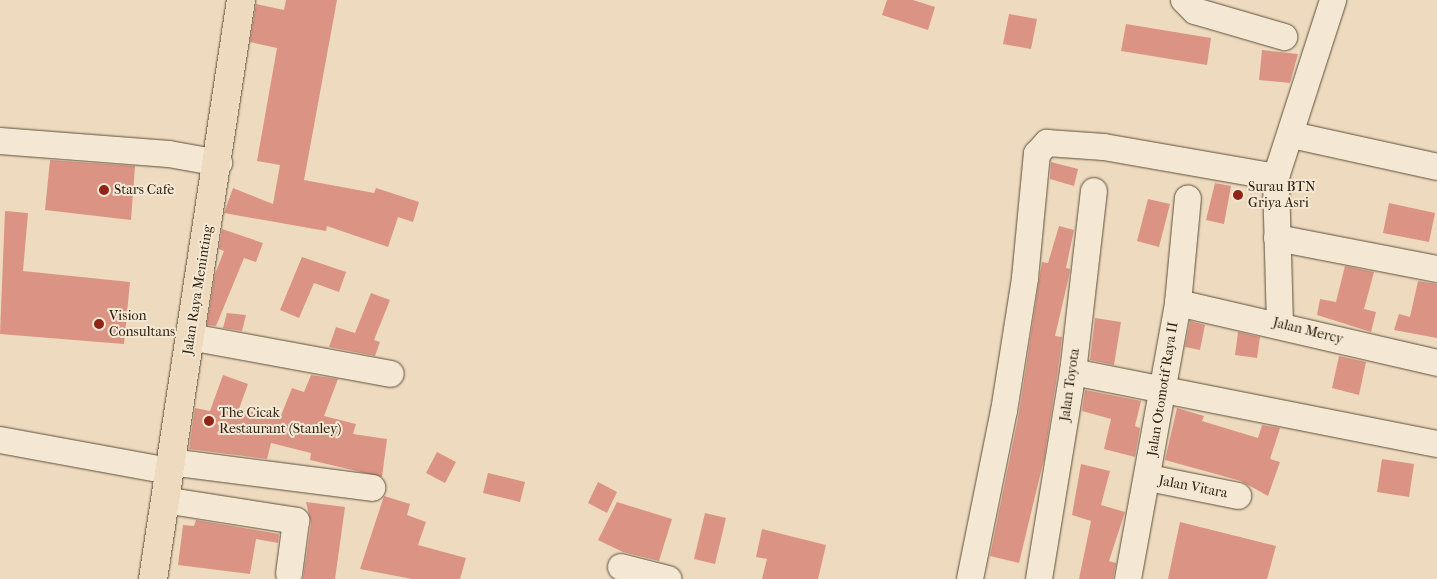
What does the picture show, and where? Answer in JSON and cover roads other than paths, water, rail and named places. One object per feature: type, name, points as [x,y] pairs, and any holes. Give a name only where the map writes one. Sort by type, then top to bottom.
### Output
[{"type":"highway","name":"Jalan Raya Meninting","points":[[152,579],[219,163],[242,0]]},
{"type":"street","points":[[1184,0],[1195,11],[1284,37]]},
{"type":"street","points":[[1280,324],[1276,176],[1292,135],[1333,0]]},
{"type":"street","points":[[1292,135],[1437,167]]},
{"type":"street","points":[[0,141],[169,154],[219,163]]},
{"type":"street","points":[[970,579],[1004,411],[1024,278],[1037,154],[1048,143],[1104,147],[1276,176]]},
{"type":"street","name":"Jalan Toyota","points":[[1039,579],[1073,372],[1094,191]]},
{"type":"street","name":"Jalan Otomotif Raya II","points":[[1128,579],[1149,478],[1162,390],[1178,303],[1188,198]]},
{"type":"street","points":[[1277,238],[1437,269]]},
{"type":"street","name":"Jalan Mercy","points":[[1178,303],[1280,324],[1437,363]]},
{"type":"street","points":[[190,337],[391,374]]},
{"type":"street","points":[[1073,372],[1437,444]]},
{"type":"street","points":[[0,440],[169,466],[372,488]]},
{"type":"street","name":"Jalan Vitara","points":[[1149,478],[1238,496]]},
{"type":"street","points":[[164,500],[296,520],[289,574]]},
{"type":"street","points":[[621,567],[668,579]]},
{"type":"place","name":"Stars Cafe","points":[[104,190]]},
{"type":"place","name":"Surau BTN Griya Asri","points":[[1238,195]]},
{"type":"place","name":"Vision Consultans","points":[[99,324]]},
{"type":"place","name":"The Cicak Restaurant (Stanley)","points":[[209,421]]}]
